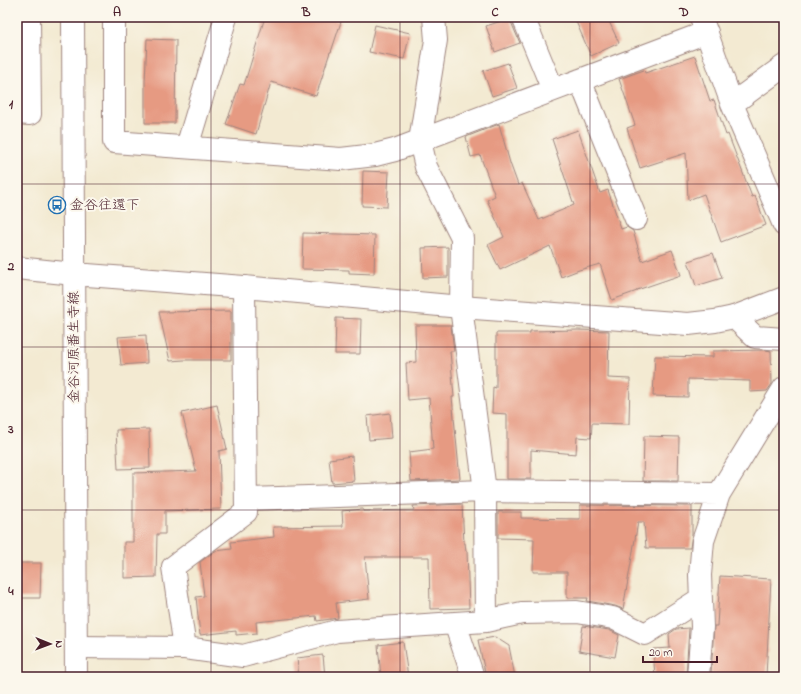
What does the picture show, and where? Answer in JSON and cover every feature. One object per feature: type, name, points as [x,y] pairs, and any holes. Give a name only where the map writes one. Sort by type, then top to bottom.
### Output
[{"type":"street","points":[[17,113],[30,114],[29,17]]},
{"type":"street","name":"金谷河原番生寺線","points":[[73,17],[76,677]]},
{"type":"street","points":[[114,17],[114,142],[341,159],[395,150],[420,141],[580,80],[704,24],[732,104],[784,225]]},
{"type":"street","points":[[187,147],[226,17]]},
{"type":"street","points":[[434,17],[436,40],[420,141],[426,167],[462,238],[461,307],[485,491],[486,621]]},
{"type":"street","points":[[523,17],[553,90]]},
{"type":"street","points":[[732,104],[784,66]]},
{"type":"street","points":[[580,80],[636,219]]},
{"type":"street","points":[[17,268],[461,307],[688,324],[715,322],[734,317],[784,298]]},
{"type":"street","points":[[185,648],[173,567],[246,512],[244,287]]},
{"type":"street","points":[[734,317],[755,337],[784,339]]},
{"type":"street","points":[[698,677],[702,627],[700,575],[703,541],[719,494],[784,388]]},
{"type":"street","points":[[246,499],[485,491],[719,494]]},
{"type":"street","points":[[76,647],[185,648],[243,656],[337,630],[455,624],[486,621],[522,614],[577,612],[613,618],[645,634],[700,599]]},
{"type":"street","points":[[455,624],[473,677]]},
{"type":"building","points":[[265,17],[326,17],[341,22],[316,96],[271,82],[256,134],[226,124],[240,84],[244,85]]},
{"type":"building","points":[[574,17],[607,17],[619,43],[591,56]]},
{"type":"building","points":[[511,18],[511,22],[520,43],[495,52],[486,26]]},
{"type":"building","points":[[375,25],[410,33],[404,59],[369,52]]},
{"type":"building","points":[[147,39],[176,40],[175,123],[145,123]]},
{"type":"building","points":[[695,56],[710,101],[714,100],[726,135],[728,134],[752,197],[755,196],[766,225],[721,242],[704,194],[688,200],[686,153],[640,168],[627,128],[635,125],[619,79],[644,70],[645,73]]},
{"type":"building","points":[[508,63],[517,88],[492,96],[483,71]]},
{"type":"building","points":[[499,124],[518,185],[522,183],[539,220],[574,205],[552,139],[578,130],[600,193],[608,190],[621,229],[627,227],[633,231],[642,261],[672,250],[681,275],[612,300],[600,264],[561,277],[550,246],[500,270],[488,245],[504,237],[487,200],[495,196],[480,155],[471,157],[466,137]]},
{"type":"building","points":[[363,171],[389,172],[387,207],[362,206]]},
{"type":"building","points":[[303,233],[375,235],[374,274],[349,273],[349,270],[302,269]]},
{"type":"building","points":[[448,247],[448,277],[423,278],[422,248]]},
{"type":"building","points":[[713,253],[722,278],[696,286],[688,261]]},
{"type":"building","points":[[231,311],[231,360],[170,361],[159,312]]},
{"type":"building","points":[[336,318],[361,319],[360,354],[335,354]]},
{"type":"building","points":[[415,325],[451,325],[454,351],[450,351],[454,397],[452,397],[460,479],[411,481],[409,452],[433,449],[429,398],[408,400],[406,363],[416,362]]},
{"type":"building","points":[[530,331],[609,331],[608,378],[630,379],[629,424],[592,423],[591,438],[577,437],[576,454],[531,450],[531,479],[507,479],[507,414],[492,413],[493,387],[496,388],[496,333],[530,333]]},
{"type":"building","points":[[146,335],[147,363],[121,365],[118,337]]},
{"type":"building","points":[[713,351],[771,351],[772,384],[767,391],[750,392],[750,381],[688,379],[688,397],[653,396],[655,356],[713,357]]},
{"type":"building","points":[[217,405],[227,449],[219,451],[221,509],[165,511],[165,534],[157,534],[156,577],[124,578],[124,542],[133,542],[133,473],[196,471],[182,413]]},
{"type":"building","points":[[390,413],[392,438],[369,440],[367,416]]},
{"type":"building","points":[[149,429],[150,468],[118,469],[116,430]]},
{"type":"building","points":[[644,436],[679,437],[678,481],[643,481]]},
{"type":"building","points":[[352,456],[354,481],[332,483],[329,459]]},
{"type":"building","points":[[462,504],[464,543],[467,551],[469,608],[430,609],[429,557],[365,557],[369,599],[336,603],[338,618],[317,621],[316,616],[256,622],[257,633],[236,635],[236,631],[200,635],[196,597],[204,596],[200,562],[215,551],[232,549],[231,542],[274,537],[273,527],[343,526],[342,511],[363,509],[363,511],[414,510],[413,506]]},
{"type":"building","points":[[580,505],[692,506],[692,534],[690,548],[646,548],[644,522],[638,522],[623,609],[587,601],[588,598],[567,598],[567,572],[533,572],[534,539],[498,538],[498,512],[521,512],[521,518],[580,519]]},
{"type":"building","points":[[17,563],[41,563],[40,598],[17,598]]},
{"type":"building","points":[[720,576],[771,579],[766,677],[714,677],[715,674],[711,674],[714,626],[717,626]]},
{"type":"building","points":[[583,626],[609,630],[619,635],[615,657],[579,651]]},
{"type":"building","points":[[689,628],[686,676],[655,677],[653,649],[670,648],[669,634],[676,629]]},
{"type":"building","points":[[495,637],[509,646],[515,677],[486,677],[478,640]]},
{"type":"building","points":[[403,642],[408,677],[381,677],[378,645]]},
{"type":"building","points":[[323,655],[325,677],[299,677],[297,658]]},
{"type":"place","name":"金谷往還下","points":[[57,205]]}]
